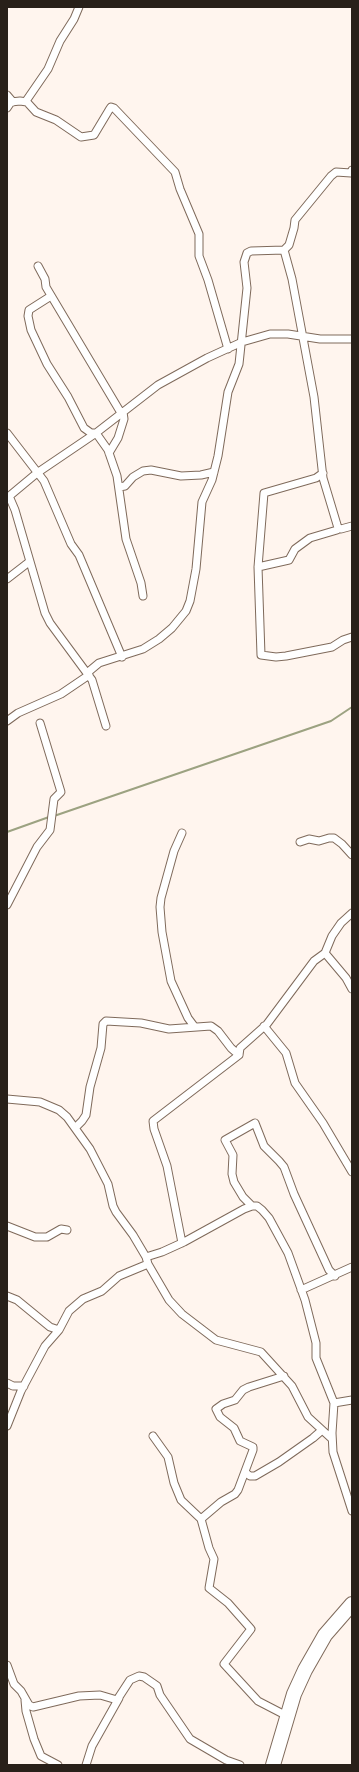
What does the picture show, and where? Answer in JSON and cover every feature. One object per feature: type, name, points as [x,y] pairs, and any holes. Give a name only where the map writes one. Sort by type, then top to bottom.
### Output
[{"type":"highway","points":[[273,1765],[294,1694],[325,1635],[352,1604]]},
{"type":"street","points":[[27,102],[28,96],[48,69],[58,46],[74,19],[79,7]]},
{"type":"street","points":[[7,95],[13,102]]},
{"type":"street","points":[[7,108],[13,102],[27,102],[36,112],[56,120],[82,137],[86,137],[94,135],[112,107],[172,168],[177,177],[180,189],[199,234],[199,256],[208,280],[228,349]]},
{"type":"street","points":[[7,721],[18,713],[61,694],[88,674],[99,663],[122,657],[143,649],[159,639],[172,628],[186,611],[190,601],[196,569],[202,502],[214,472],[228,392],[239,364],[247,288],[244,262],[245,256],[251,251],[284,250],[289,245],[295,220],[327,180],[336,172],[351,173],[352,170]]},
{"type":"street","points":[[284,250],[292,279],[314,397],[323,473],[338,528]]},
{"type":"street","points":[[38,266],[45,279],[46,287],[51,296],[122,412],[124,419],[118,438],[109,453]]},
{"type":"street","points":[[51,296],[29,310],[28,316],[31,330],[47,364],[68,397],[84,428],[91,433],[96,433]]},
{"type":"street","points":[[106,726],[92,680],[50,623],[15,510],[8,497],[37,473],[96,433],[158,384],[242,342],[270,334],[288,334],[320,339],[352,339]]},
{"type":"street","points":[[7,433],[37,473],[41,475],[71,544],[79,555],[122,657]]},
{"type":"street","points":[[96,433],[109,453],[119,487],[126,539],[141,582],[143,596]]},
{"type":"street","points":[[119,487],[125,486],[133,477],[143,471],[151,470],[181,476],[202,475],[214,472]]},
{"type":"street","points":[[323,473],[316,478],[264,493],[258,567],[261,655],[276,657],[286,656],[332,647],[343,640],[352,637]]},
{"type":"street","points":[[258,567],[289,560],[295,549],[310,538],[337,530],[338,528],[342,529],[352,526]]},
{"type":"street","points":[[7,579],[30,562]]},
{"type":"street","points":[[7,905],[37,847],[50,830],[54,799],[61,792],[40,724]]},
{"type":"street","points":[[182,833],[174,851],[161,898],[160,907],[162,932],[171,980],[188,1018],[194,1026]]},
{"type":"street","points":[[300,842],[308,839],[319,842],[329,838],[334,838],[352,855]]},
{"type":"street","points":[[182,1243],[167,1166],[154,1129],[153,1121],[239,1055],[240,1048],[264,1026],[314,961],[325,953],[332,936],[341,923],[352,913]]},
{"type":"street","points":[[325,953],[346,978],[352,989]]},
{"type":"street","points":[[76,1127],[86,1115],[90,1087],[102,1048],[103,1024],[109,1021],[142,1023],[169,1029],[194,1026],[215,1028],[231,1048],[239,1055]]},
{"type":"street","points":[[264,1026],[286,1053],[295,1083],[323,1123],[352,1172]]},
{"type":"street","points":[[7,1099],[40,1102],[49,1105],[67,1117],[76,1127],[90,1149],[110,1191],[113,1206],[116,1212],[134,1235],[164,1293],[182,1314],[216,1340],[261,1352],[284,1376],[296,1393],[305,1413],[321,1431],[332,1439]]},
{"type":"street","points":[[252,1206],[243,1197],[234,1182],[232,1174],[233,1155],[225,1140],[255,1123],[264,1146],[280,1160],[284,1167],[294,1194],[329,1270],[335,1276]]},
{"type":"street","points":[[7,1426],[24,1386],[45,1346],[59,1330],[68,1310],[76,1303],[92,1294],[102,1291],[119,1276],[147,1260],[182,1243],[244,1209],[257,1206],[273,1224],[288,1253],[301,1290],[316,1343],[316,1358],[334,1403],[332,1439],[333,1452],[352,1511]]},
{"type":"street","points":[[7,1226],[35,1237],[47,1237],[61,1229],[67,1230]]},
{"type":"street","points":[[301,1290],[335,1276],[352,1267]]},
{"type":"street","points":[[7,1296],[17,1300],[50,1327],[59,1330]]},
{"type":"street","points":[[201,1519],[221,1502],[235,1494],[246,1473],[245,1470],[254,1450],[253,1446],[240,1441],[234,1428],[220,1417],[216,1409],[223,1404],[235,1400],[243,1390],[249,1387],[284,1376]]},
{"type":"street","points":[[7,1383],[13,1386],[24,1386]]},
{"type":"street","points":[[334,1403],[352,1400]]},
{"type":"street","points":[[246,1473],[250,1476],[255,1476],[279,1462],[321,1431]]},
{"type":"street","points":[[153,1436],[168,1457],[174,1483],[181,1500],[201,1519],[209,1548],[214,1559],[209,1588],[228,1603],[251,1629],[224,1664],[258,1701],[287,1716]]},
{"type":"street","points":[[7,1665],[13,1682],[29,1705],[33,1707],[79,1696],[100,1695],[112,1699],[119,1698]]},
{"type":"street","points":[[86,1765],[92,1746],[130,1680],[135,1677],[144,1677],[157,1686],[160,1695],[190,1739],[203,1748],[226,1760],[240,1765]]},
{"type":"street","points":[[25,1699],[26,1711],[41,1756],[58,1765]]},
{"type":"waterway","points":[[54,816],[331,721],[352,707]]},
{"type":"waterway","points":[[7,832],[49,817]]}]
